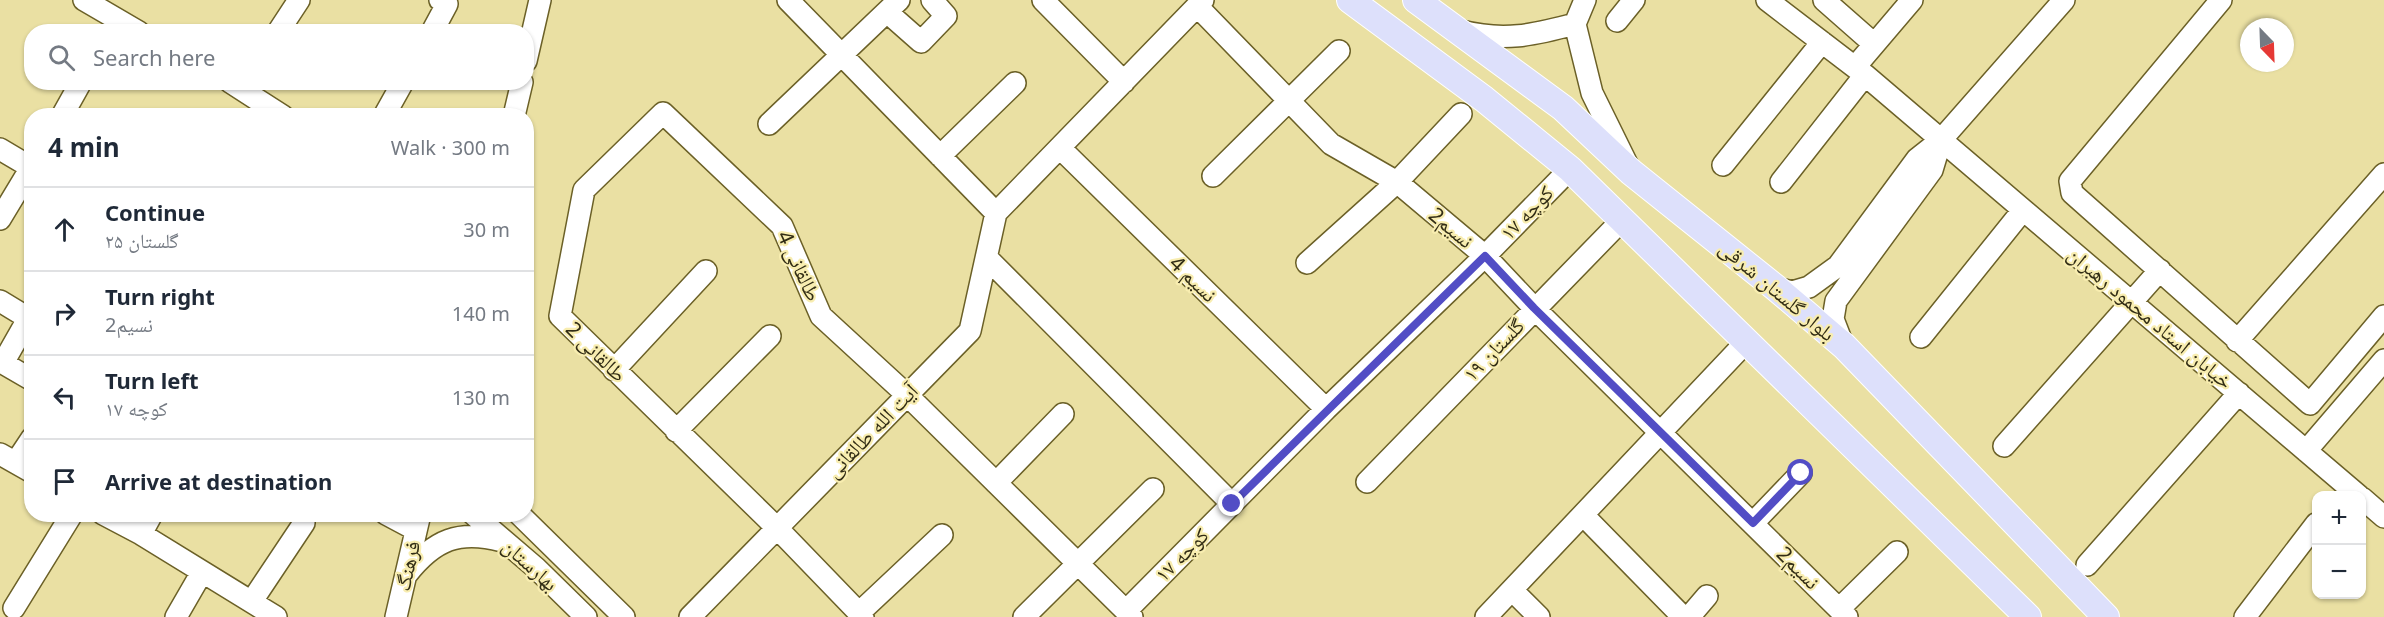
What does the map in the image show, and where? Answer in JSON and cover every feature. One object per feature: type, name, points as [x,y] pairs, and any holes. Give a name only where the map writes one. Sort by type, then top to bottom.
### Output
[{"type":"main road","points":[[1350,0],[1484,99],[1570,169],[2028,617]]},
{"type":"main road","name":"بلوار گلستان شرقی","points":[[1416,0],[1563,108],[1631,172],[1776,288],[1844,346],[2106,617]]},
{"type":"street","points":[[84,0],[113,24]]},
{"type":"street","points":[[283,24],[299,0]]},
{"type":"street","points":[[436,24],[447,4],[440,0]]},
{"type":"street","points":[[534,26],[540,0]]},
{"type":"street","points":[[788,0],[996,213],[1200,3]]},
{"type":"street","points":[[769,124],[893,6],[921,42],[946,16],[932,0]]},
{"type":"street","points":[[1585,0],[1575,24],[1592,93],[1631,172]]},
{"type":"street","points":[[1617,21],[1634,0]]},
{"type":"street","name":"خیابان استاد محمود رهبران","points":[[1767,0],[1860,71],[2306,450],[2350,491]]},
{"type":"street","points":[[1824,0],[1874,44]]},
{"type":"street","points":[[1781,182],[1860,71],[1874,44],[1912,0]]},
{"type":"street","points":[[1776,288],[1792,292],[1809,287],[1838,266],[1917,159],[1941,140],[2064,0]]},
{"type":"street","points":[[2221,0],[2070,181],[2072,193],[2236,341],[2310,404],[2384,316]]},
{"type":"street","points":[[1050,2],[1124,82]]},
{"type":"street","name":"نسیم2","points":[[1200,3],[1331,144],[1397,182],[1485,256],[1534,308],[1843,613]]},
{"type":"street","points":[[1457,30],[1486,37],[1527,37],[1575,24]]},
{"type":"street","points":[[1723,165],[1822,42]]},
{"type":"street","points":[[1213,176],[1340,51]]},
{"type":"street","points":[[940,156],[1015,83]]},
{"type":"street","points":[[66,108],[77,90]]},
{"type":"street","points":[[247,90],[272,108]]},
{"type":"street","points":[[388,108],[399,90]]},
{"type":"street","points":[[516,108],[520,90]]},
{"type":"street","name":"طالقانی 2","points":[[663,113],[584,190],[560,316],[777,528],[861,615]]},
{"type":"street","name":"طالقانی 4","points":[[663,113],[782,226],[821,316],[907,395],[1129,614]]},
{"type":"street","points":[[1307,263],[1397,182],[1461,114]]},
{"type":"street","points":[[1844,346],[1833,319],[1836,301],[1932,170],[1941,140]]},
{"type":"street","name":"نسیم 4","points":[[1060,148],[1326,409]]},
{"type":"street","points":[[0,149],[24,163]]},
{"type":"street","name":"کوچه ۱۷","points":[[1129,614],[1232,504],[1326,409],[1485,256],[1570,169]]},
{"type":"street","points":[[2236,341],[2384,174]]},
{"type":"street","points":[[0,219],[24,179]]},
{"type":"street","points":[[1921,337],[2023,210]]},
{"type":"street","name":"آیت الله طالقانی","points":[[690,617],[969,331],[988,259],[996,213]]},
{"type":"street","name":"گلستان ۱۹","points":[[1367,482],[1622,220]]},
{"type":"street","points":[[988,259],[1232,504]]},
{"type":"street","points":[[2004,446],[2160,270]]},
{"type":"street","points":[[614,370],[706,271]]},
{"type":"street","points":[[0,301],[24,312]]},
{"type":"street","points":[[24,326],[3,363],[24,375]]},
{"type":"street","points":[[676,431],[770,336]]},
{"type":"street","points":[[1486,617],[1747,341]]},
{"type":"street","points":[[2306,450],[2384,360]]},
{"type":"street","points":[[2086,565],[2239,393]]},
{"type":"street","points":[[996,483],[1063,414]]},
{"type":"street","points":[[1753,523],[1801,473]]},
{"type":"street","points":[[1024,617],[1153,489]]},
{"type":"street","name":"خیابان استاد محمود رهبران","points":[[2366,504],[2384,517]]},
{"type":"street","points":[[1583,515],[1683,617]]},
{"type":"street","points":[[14,609],[67,522]]},
{"type":"street","points":[[118,522],[276,617]]},
{"type":"street","points":[[141,534],[148,522]]},
{"type":"street","name":"فرهنگ","points":[[396,617],[418,522]]},
{"type":"street","name":"بهارستان","points":[[482,522],[586,617]]},
{"type":"street","name":"بهارستان","points":[[527,522],[624,617]]},
{"type":"street","points":[[252,602],[304,523]]},
{"type":"street","points":[[2245,617],[2312,529]]},
{"type":"street","points":[[861,615],[942,535]]},
{"type":"street","points":[[407,574],[423,554],[441,542],[467,536],[484,536],[505,541]]},
{"type":"street","points":[[1843,613],[1897,552]]},
{"type":"street","points":[[176,617],[202,572]]},
{"type":"street","points":[[1512,590],[1539,617]]},
{"type":"street","points":[[1689,617],[1707,596]]},
{"type":"route","points":[[1232,504],[1326,409],[1485,256],[1534,308],[1753,523],[1801,473]]}]
